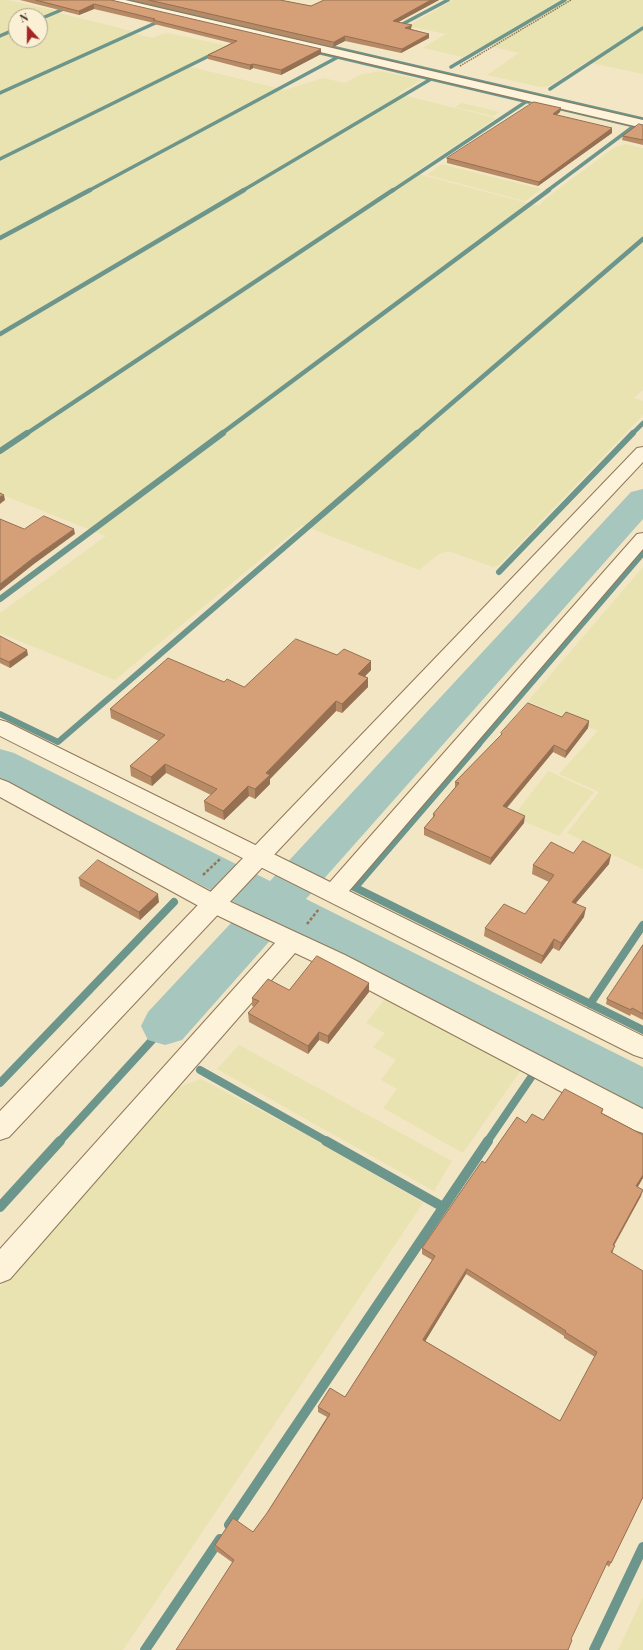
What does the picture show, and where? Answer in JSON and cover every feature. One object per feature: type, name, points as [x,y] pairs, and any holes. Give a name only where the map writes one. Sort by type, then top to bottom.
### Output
[{"type":"street","points":[[112,0],[643,124]]},
{"type":"street","points":[[149,0],[643,114]]},
{"type":"street","points":[[0,1130],[218,901],[261,862],[438,666],[643,452]]},
{"type":"street","points":[[324,896],[643,538]]},
{"type":"street","points":[[0,727],[324,896],[643,1048]]},
{"type":"street","points":[[0,787],[218,901],[245,918],[289,934],[337,962],[643,1122]]},
{"type":"street","points":[[0,1270],[289,934]]},
{"type":"path","points":[[453,70],[571,0]]},
{"type":"path","points":[[200,877],[221,857]]},
{"type":"path","points":[[289,934],[324,896]]},
{"type":"shaded area","points":[[0,0],[8,0],[44,8],[8,8],[8,48],[48,48],[48,9],[153,38],[168,33],[224,45],[226,46],[187,66],[285,90],[323,78],[345,83],[359,75],[380,71],[421,80],[398,94],[496,118],[414,173],[539,206],[545,199],[615,147],[626,144],[643,148],[643,390],[634,398],[643,401],[643,415],[499,565],[493,567],[451,552],[445,552],[439,554],[419,570],[302,525],[115,680],[0,633],[0,613],[106,536],[0,494]]},
{"type":"shaded area","points":[[453,0],[643,0],[643,74],[586,62],[549,86],[541,87],[487,75],[519,53],[485,45],[463,57],[423,48],[446,34],[408,26]]},
{"type":"shaded area","points":[[462,103],[500,112],[493,116],[455,107]]},
{"type":"shaded area","points":[[440,165],[541,189],[525,201],[427,175]]},
{"type":"shaded area","points":[[643,567],[643,869],[567,833],[599,792],[559,774],[598,731],[528,701]]},
{"type":"shaded area","points":[[548,771],[594,792],[559,836],[513,817]]},
{"type":"shaded area","points":[[387,996],[523,1067],[463,1153],[383,1108],[397,1089],[381,1080],[396,1060],[373,1047],[385,1033],[366,1023]]},
{"type":"shaded area","points":[[239,1045],[452,1161],[434,1191],[217,1069]]},
{"type":"shaded area","points":[[201,1079],[307,1135],[423,1203],[123,1650],[0,1650],[0,1287],[177,1088]]},
{"type":"shaded area","points":[[643,1597],[643,1650],[618,1650]]},
{"type":"building","points":[[36,0],[111,0],[321,49],[281,70],[253,64],[250,65],[208,55],[237,41],[94,4],[79,11]]},
{"type":"building","points":[[149,0],[280,0],[311,6],[324,0],[431,0],[393,21],[412,25],[405,28],[429,34],[402,49],[345,36],[334,42]]},
{"type":"building","points":[[534,102],[561,108],[553,114],[612,128],[539,182],[447,158]]},
{"type":"building","points":[[639,124],[643,125],[643,140],[623,136]]},
{"type":"building","points":[[44,516],[74,529],[0,584],[0,519],[24,529]]},
{"type":"building","points":[[0,636],[27,650],[9,662],[0,658]]},
{"type":"building","points":[[296,639],[337,655],[344,649],[371,661],[358,674],[368,678],[342,704],[336,701],[266,773],[270,775],[255,789],[248,786],[223,811],[204,801],[217,789],[165,764],[151,777],[130,766],[165,735],[110,709],[168,658],[224,682],[227,679],[244,687]]},
{"type":"building","points":[[528,703],[562,717],[566,712],[589,721],[566,751],[554,745],[503,806],[525,816],[491,858],[424,828],[435,815],[433,814],[459,783],[455,782],[502,734],[501,733]]},
{"type":"building","points":[[583,841],[611,855],[572,902],[586,908],[561,943],[554,939],[543,956],[485,928],[504,904],[525,914],[554,875],[533,865],[551,842],[573,853]]},
{"type":"building","points":[[98,860],[158,894],[139,912],[79,878]]},
{"type":"building","points":[[643,945],[643,1014],[632,1008],[631,1010],[607,999]]},
{"type":"building","points":[[317,956],[369,983],[328,1036],[319,1032],[308,1046],[248,1013],[259,1001],[252,998],[268,979],[289,990]]},
{"type":"building","points":[[565,1089],[603,1109],[601,1113],[643,1135],[643,1175],[636,1186],[643,1190],[613,1245],[615,1246],[611,1252],[643,1271],[643,1497],[611,1563],[608,1561],[571,1639],[572,1640],[568,1650],[176,1650],[234,1560],[215,1545],[233,1518],[253,1532],[267,1513],[330,1414],[318,1407],[330,1388],[345,1397],[435,1256],[422,1248],[482,1161],[485,1163],[517,1117],[526,1123],[532,1114],[543,1120]],"holes":[[[467,1269],[566,1331],[565,1332],[597,1352],[560,1421],[423,1340]]]},
{"type":"waterway","points":[[48,16],[85,0]]},
{"type":"waterway","points":[[129,0],[643,119]]},
{"type":"waterway","points":[[397,27],[448,0]]},
{"type":"waterway","points":[[451,67],[565,0]]},
{"type":"waterway","points":[[0,93],[162,20]]},
{"type":"waterway","points":[[550,89],[643,28]]},
{"type":"waterway","points":[[0,36],[8,32]]},
{"type":"waterway","points":[[312,51],[338,57]]},
{"type":"waterway","points":[[0,159],[215,53]]},
{"type":"waterway","points":[[88,191],[338,57]]},
{"type":"waterway","points":[[338,57],[526,101]]},
{"type":"waterway","points":[[242,191],[431,79]]},
{"type":"waterway","points":[[392,191],[526,101]]},
{"type":"waterway","points":[[553,107],[643,128]]},
{"type":"waterway","points":[[547,191],[634,126]]},
{"type":"waterway","points":[[0,238],[90,190]]},
{"type":"waterway","points":[[0,334],[244,190]]},
{"type":"waterway","points":[[26,434],[393,190]]},
{"type":"waterway","points":[[221,434],[549,190]]},
{"type":"waterway","points":[[416,434],[643,239]]},
{"type":"waterway","points":[[633,433],[643,423]]},
{"type":"waterway","points":[[0,451],[27,433]]},
{"type":"waterway","points":[[0,599],[223,433]]},
{"type":"waterway","points":[[0,714],[58,742],[417,433]]},
{"type":"waterway","points":[[499,572],[633,433]]},
{"type":"waterway","points":[[276,904],[643,499]]},
{"type":"waterway","points":[[478,745],[643,553]]},
{"type":"waterway","points":[[355,887],[478,744]]},
{"type":"waterway","points":[[0,763],[276,904]]},
{"type":"waterway","points":[[10,777],[17,771]]},
{"type":"waterway","points":[[310,866],[322,871]]},
{"type":"waterway","points":[[198,876],[205,868]]},
{"type":"waterway","points":[[352,886],[590,1004]]},
{"type":"waterway","points":[[0,1083],[174,902]]},
{"type":"waterway","points":[[165,1026],[276,904]]},
{"type":"waterway","points":[[276,904],[643,1091]]},
{"type":"waterway","points":[[590,1004],[643,925]]},
{"type":"waterway","points":[[590,1004],[643,1030]]},
{"type":"waterway","points":[[59,1142],[165,1026]]},
{"type":"waterway","points":[[548,1050],[552,1044]]},
{"type":"waterway","points":[[200,1070],[328,1142]]},
{"type":"waterway","points":[[487,1142],[532,1076]]},
{"type":"waterway","points":[[0,1207],[60,1141]]},
{"type":"waterway","points":[[326,1141],[443,1207]]},
{"type":"waterway","points":[[229,1525],[488,1141]]},
{"type":"waterway","points":[[145,1650],[220,1539]]},
{"type":"waterway","points":[[594,1650],[643,1547]]}]
